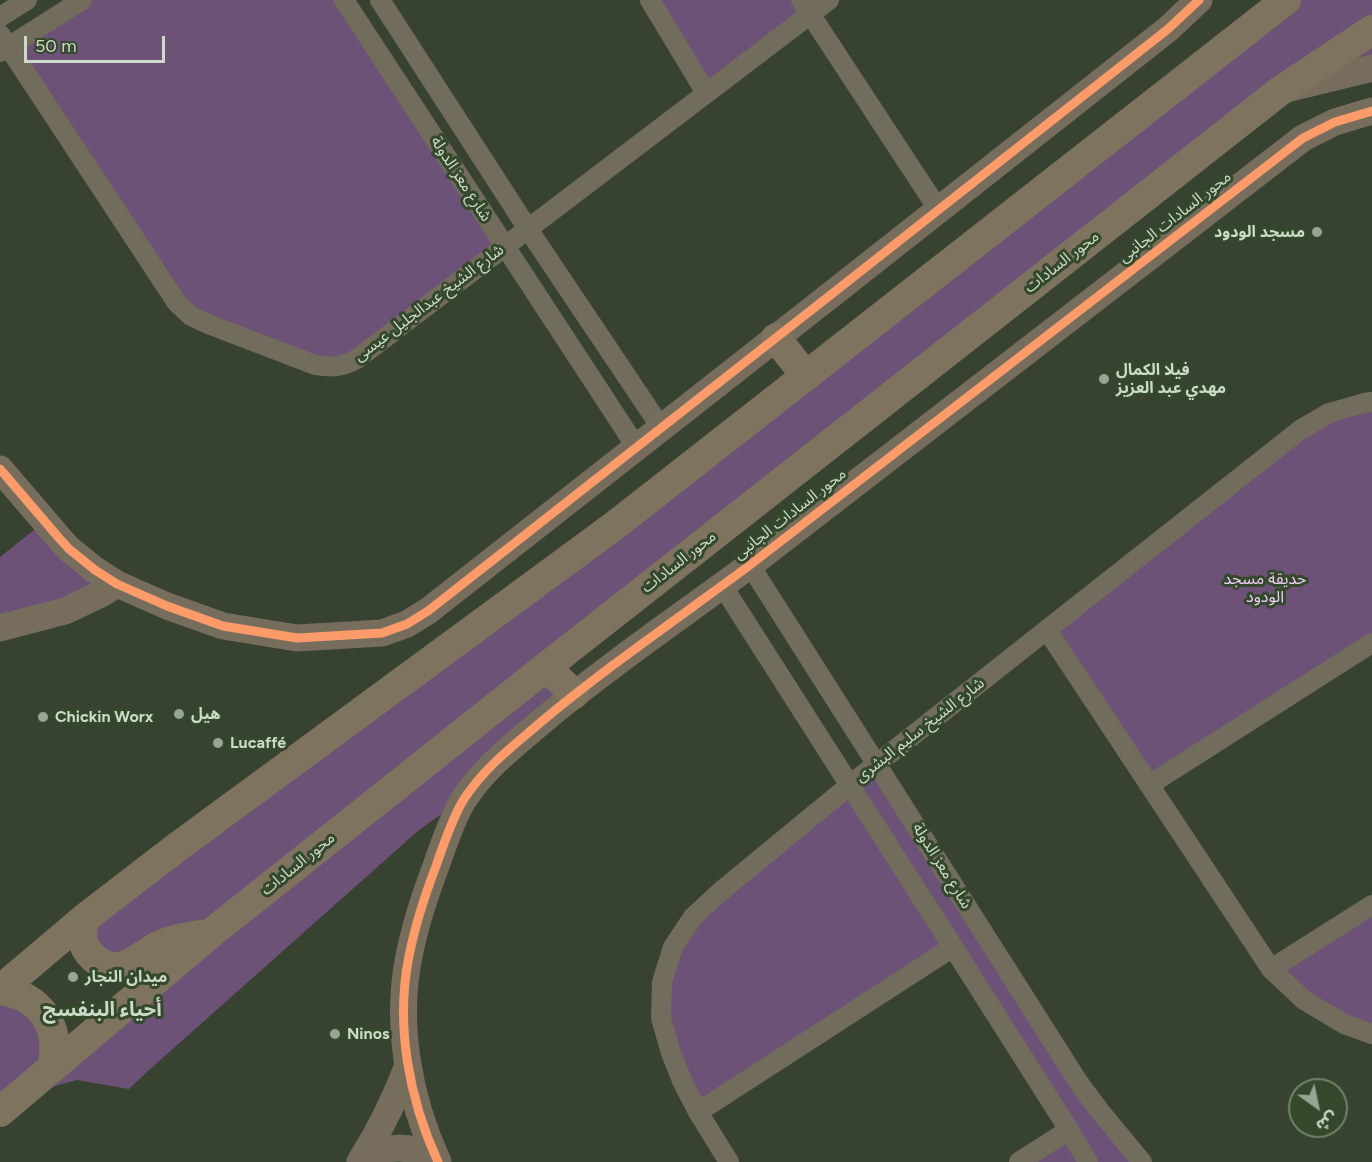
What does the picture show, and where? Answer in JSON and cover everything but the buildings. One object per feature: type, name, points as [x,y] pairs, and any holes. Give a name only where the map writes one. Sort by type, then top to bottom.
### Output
[{"type":"main road","points":[[0,990],[85,918],[176,848],[614,526],[1286,0]]},
{"type":"main road","name":"محور السادات","points":[[0,1112],[210,934],[546,667],[1280,91],[1372,30]]},
{"type":"main road","points":[[776,338],[806,376]]},
{"type":"main road","points":[[546,667],[574,694]]},
{"type":"main road","points":[[85,918],[82,927],[84,945],[88,953],[110,967],[119,968],[173,940],[210,934]]},
{"type":"main road","points":[[0,990],[23,996],[33,1002],[49,1020],[55,1043],[52,1067]]},
{"type":"street","points":[[0,17],[27,0]]},
{"type":"street","points":[[3,44],[82,0]]},
{"type":"street","name":"شارع معز الدولة","points":[[344,0],[637,448]]},
{"type":"street","name":"شارع معز الدولة","points":[[380,0],[528,229],[662,429]]},
{"type":"street","points":[[650,0],[706,93]]},
{"type":"street","name":"شارع الشيخ عبدالجليل عيسى","points":[[3,44],[177,303],[191,316],[208,324],[315,365],[329,368],[357,359],[706,93],[806,7],[829,0]]},
{"type":"street","points":[[0,469],[69,549],[117,584],[167,606],[224,626],[297,638],[382,633],[407,624],[428,611],[662,429],[1168,29],[1199,0]]},
{"type":"street","points":[[1240,36],[1265,0]]},
{"type":"street","points":[[806,7],[938,209]]},
{"type":"street","points":[[1280,91],[1372,68]]},
{"type":"street","name":"محور السادات الجانبى","points":[[437,1160],[419,1113],[408,1065],[405,1038],[405,983],[409,956],[432,877],[462,801],[490,765],[574,694],[750,565],[1303,138],[1335,122],[1372,111]]},
{"type":"street","name":"شارع الشيخ سليم البشرى","points":[[729,1162],[683,1083],[671,1053],[662,1018],[662,982],[673,947],[693,917],[850,785],[1300,430],[1329,413],[1372,402]]},
{"type":"street","name":"شارع معز الدولة","points":[[750,565],[1079,1083],[1142,1162]]},
{"type":"street","points":[[0,628],[65,611],[117,584]]},
{"type":"street","name":"شارع معز الدولة","points":[[722,585],[1088,1162]]},
{"type":"street","points":[[1047,630],[1271,969],[1304,1000],[1344,1024],[1372,1034]]},
{"type":"street","points":[[1149,785],[1372,643]]},
{"type":"street","points":[[1271,969],[1372,905]]},
{"type":"street","points":[[698,1112],[953,947]]},
{"type":"street","points":[[360,1162],[379,1131],[408,1065]]},
{"type":"street","points":[[1019,1162],[1069,1130]]},
{"type":"street","points":[[360,1162],[391,1148],[414,1149],[437,1160]]},
{"type":"green space","points":[[82,0],[344,0],[505,246],[344,365],[191,316],[9,47]]},
{"type":"green space","points":[[650,0],[801,0],[810,14],[706,93]]},
{"type":"green space","points":[[1286,0],[1372,0],[1372,68],[1280,91],[547,667],[574,694],[462,801],[419,830],[129,1089],[77,1080],[21,1095],[0,1113],[0,990],[11,992],[55,1056],[210,935],[129,963],[82,936]]},
{"type":"green space","name":"حديقة مسجد الودود","points":[[1372,402],[1372,643],[1149,785],[1047,630],[1300,430]]},
{"type":"green space","points":[[44,522],[117,584],[0,628],[0,557]]},
{"type":"green space","points":[[877,764],[1142,1162],[1019,1162],[1069,1130],[953,947],[698,1112],[683,1083],[662,982],[673,947]]},
{"type":"green space","points":[[1372,905],[1372,1034],[1271,969]]},
{"type":"cycle path","points":[[0,469],[69,549],[117,584],[167,606],[223,626],[297,638],[382,633],[407,624],[428,611],[706,393],[1168,29],[1199,0]]},
{"type":"cycle path","points":[[438,1162],[419,1113],[407,1061],[404,1035],[405,982],[417,922],[445,840],[460,806],[481,777],[509,749],[592,681],[750,565],[1303,138],[1335,122],[1372,111]]},
{"type":"place","name":"مسجد الودود","points":[[1317,232]]},
{"type":"place","name":"فيلا الكمال مهدي عبد العزيز","points":[[1104,379]]},
{"type":"place","name":"هيل","points":[[179,714]]},
{"type":"place","name":"Chickin Worx","points":[[43,717]]},
{"type":"place","name":"Lucaffé","points":[[218,743]]},
{"type":"place","name":"ميدان النجار","points":[[73,977]]},
{"type":"place","name":"Ninos","points":[[335,1034]]},
{"type":"district","name":"أحياء البنفسج","points":[[102,1010]]}]
